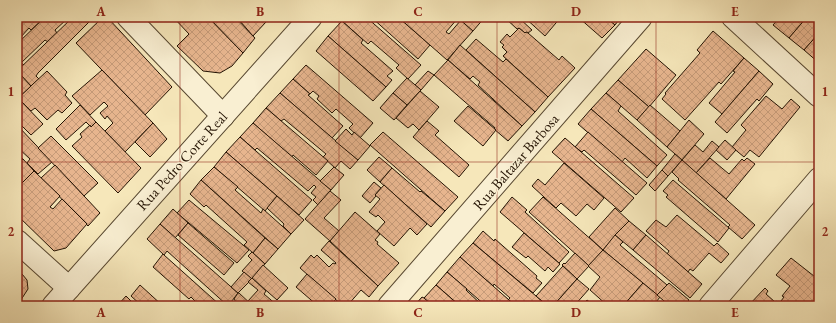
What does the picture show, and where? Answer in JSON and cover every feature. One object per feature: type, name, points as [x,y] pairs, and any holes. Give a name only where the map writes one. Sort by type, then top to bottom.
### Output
[{"type":"street","points":[[128,17],[223,116]]},
{"type":"street","name":"Rua Pedro Corte Real","points":[[53,306],[311,17]]},
{"type":"street","name":"Rua Baltazar Barbosa","points":[[389,306],[641,17]]},
{"type":"street","points":[[733,17],[819,96]]},
{"type":"street","points":[[710,306],[819,180]]},
{"type":"street","points":[[17,241],[69,288]]},
{"type":"building","points":[[17,17],[44,18],[31,30],[29,28],[20,38],[17,37]]},
{"type":"building","points":[[45,17],[73,17],[69,21],[67,19],[55,30],[57,33],[48,42],[45,40],[21,63],[24,65],[17,71],[17,44]]},
{"type":"building","points":[[73,17],[90,17],[92,19],[38,73],[36,76],[39,79],[31,86],[17,71]]},
{"type":"building","points":[[103,17],[107,17],[172,87],[145,115],[76,43]]},
{"type":"building","points":[[173,17],[208,17],[243,53],[232,66],[220,73],[203,71],[177,46],[189,34]]},
{"type":"building","points":[[208,17],[235,17],[255,38],[243,53]]},
{"type":"building","points":[[239,17],[261,17],[266,22],[253,36],[240,21],[242,19]]},
{"type":"building","points":[[345,17],[366,17],[421,65],[408,79],[396,68],[399,65],[371,41],[368,44],[342,21]]},
{"type":"building","points":[[371,17],[398,17],[430,45],[418,59]]},
{"type":"building","points":[[398,17],[457,17],[458,18],[446,32],[449,34],[461,20],[473,31],[447,60]]},
{"type":"building","points":[[457,17],[485,17],[473,31]]},
{"type":"building","points":[[504,17],[518,17],[532,30],[525,33],[519,28],[517,29]]},
{"type":"building","points":[[524,17],[561,17],[545,36]]},
{"type":"building","points":[[578,17],[606,17],[615,25],[602,38]]},
{"type":"building","points":[[606,17],[621,17],[615,25]]},
{"type":"building","points":[[780,17],[807,17],[789,38],[773,25]]},
{"type":"building","points":[[807,17],[819,17],[819,33],[804,50],[789,38]]},
{"type":"building","points":[[342,21],[363,40],[361,43],[393,71],[387,76],[392,80],[386,87],[328,36]]},
{"type":"building","points":[[519,28],[525,33],[528,33],[559,60],[562,56],[575,68],[548,97],[503,56],[507,52],[502,47],[504,45],[500,42],[507,34],[510,37]]},
{"type":"building","points":[[713,31],[744,58],[721,84],[719,82],[685,120],[662,99],[666,94],[665,93],[700,53],[697,50]]},
{"type":"building","points":[[819,33],[819,63],[804,50]]},
{"type":"building","points":[[328,36],[386,87],[373,101],[316,51]]},
{"type":"building","points":[[476,39],[503,62],[506,59],[548,97],[535,112],[466,50]]},
{"type":"building","points":[[460,45],[535,112],[522,126],[478,85],[480,82],[473,76],[470,79],[448,60]]},
{"type":"building","points":[[646,49],[676,75],[649,107],[618,80]]},
{"type":"building","points":[[744,58],[759,71],[722,114],[709,103],[735,72],[733,71]]},
{"type":"building","points":[[448,60],[522,126],[508,141],[434,75]]},
{"type":"building","points":[[306,65],[373,123],[360,138],[349,128],[353,124],[336,109],[332,113],[317,99],[319,96],[313,91],[310,94],[293,79]]},
{"type":"building","points":[[102,70],[153,123],[125,152],[105,131],[113,123],[107,116],[105,119],[100,113],[108,106],[104,102],[90,115],[72,96]]},
{"type":"building","points":[[47,71],[67,92],[65,95],[72,103],[62,113],[58,110],[47,120],[35,108],[31,111],[18,98]]},
{"type":"building","points":[[428,71],[434,75],[421,90],[415,85]]},
{"type":"building","points":[[759,71],[773,84],[759,101],[757,99],[727,133],[715,122]]},
{"type":"building","points":[[17,72],[31,86],[17,99]]},
{"type":"building","points":[[407,78],[421,90],[407,105],[393,93]]},
{"type":"building","points":[[293,79],[310,94],[308,95],[343,126],[332,138],[280,93]]},
{"type":"building","points":[[618,80],[649,107],[637,120],[606,93]]},
{"type":"building","points":[[420,91],[439,107],[419,130],[413,124],[408,128],[396,118]]},
{"type":"building","points":[[280,93],[358,160],[350,169],[341,161],[335,168],[323,157],[326,154],[284,119],[281,121],[266,108]]},
{"type":"building","points":[[393,93],[407,105],[394,120],[380,108]]},
{"type":"building","points":[[606,93],[621,106],[618,111],[667,155],[657,166],[591,109]]},
{"type":"building","points":[[766,96],[782,109],[791,99],[800,107],[759,157],[750,150],[744,157],[732,147],[746,130],[741,125]]},
{"type":"building","points":[[18,98],[43,124],[31,135],[17,121]]},
{"type":"building","points":[[80,105],[96,122],[91,127],[86,122],[66,140],[56,129]]},
{"type":"building","points":[[650,105],[680,131],[667,147],[637,120]]},
{"type":"building","points":[[468,106],[496,130],[483,146],[454,121]]},
{"type":"building","points":[[266,108],[328,161],[316,175],[293,155],[292,157],[253,123]]},
{"type":"building","points":[[591,109],[657,166],[647,178],[625,158],[622,162],[578,124]]},
{"type":"building","points":[[689,120],[704,134],[682,160],[667,147]]},
{"type":"building","points":[[427,121],[439,131],[435,135],[469,165],[459,177],[413,137]]},
{"type":"building","points":[[96,122],[141,168],[118,193],[72,146],[82,137],[80,134]]},
{"type":"building","points":[[153,123],[167,139],[150,157],[135,142]]},
{"type":"building","points":[[253,123],[331,190],[318,205],[313,200],[316,197],[311,193],[316,187],[314,185],[308,191],[257,148],[255,150],[240,137]]},
{"type":"building","points":[[17,125],[52,162],[38,174],[27,163],[30,159],[17,147]]},
{"type":"building","points":[[346,129],[352,135],[354,132],[370,146],[358,160],[335,141]]},
{"type":"building","points":[[383,132],[458,197],[445,211],[370,145]]},
{"type":"building","points":[[588,132],[647,183],[636,195],[584,150],[582,152],[575,147]]},
{"type":"building","points":[[51,136],[98,183],[84,196],[38,148]]},
{"type":"building","points":[[240,137],[312,200],[299,215],[226,152]]},
{"type":"building","points":[[565,138],[634,198],[621,212],[552,152]]},
{"type":"building","points":[[725,140],[736,150],[727,160],[716,150]]},
{"type":"building","points":[[712,141],[719,147],[696,173],[682,160],[695,145],[703,152]]},
{"type":"building","points":[[226,152],[277,196],[265,211],[214,167]]},
{"type":"building","points":[[17,153],[23,159],[17,164]]},
{"type":"building","points":[[675,154],[682,160],[668,176],[662,170]]},
{"type":"building","points":[[379,157],[392,168],[380,182],[367,170]]},
{"type":"building","points":[[710,158],[729,174],[742,159],[744,161],[747,158],[755,164],[726,199],[696,173]]},
{"type":"building","points":[[23,159],[34,171],[17,188],[17,164]]},
{"type":"building","points":[[682,160],[755,225],[742,239],[728,227],[730,225],[678,180],[679,179],[672,172]]},
{"type":"building","points":[[564,163],[604,198],[594,210],[587,204],[576,216],[561,203],[556,208],[532,186],[538,179],[545,185]]},
{"type":"building","points":[[55,165],[100,213],[88,226],[41,178]]},
{"type":"building","points":[[214,167],[238,187],[235,190],[261,213],[263,209],[291,234],[278,249],[201,180]]},
{"type":"building","points":[[334,167],[344,175],[331,190],[320,181]]},
{"type":"building","points":[[392,168],[445,211],[431,227],[380,182]]},
{"type":"building","points":[[662,170],[668,176],[655,191],[649,185]]},
{"type":"building","points":[[34,171],[60,196],[50,207],[53,209],[62,199],[87,224],[66,248],[54,251],[17,215],[17,188]]},
{"type":"building","points":[[201,180],[265,238],[253,253],[244,245],[247,242],[206,205],[204,207],[190,194]]},
{"type":"building","points":[[673,180],[729,228],[718,242],[666,197],[668,195],[663,191]]},
{"type":"building","points":[[374,182],[381,188],[370,203],[362,196]]},
{"type":"building","points":[[384,185],[427,224],[417,235],[410,228],[394,246],[377,231],[385,222],[378,215],[376,217],[369,212],[380,199],[375,195]]},
{"type":"building","points":[[330,191],[341,200],[324,218],[339,231],[330,241],[305,219]]},
{"type":"building","points":[[277,196],[304,220],[291,234],[283,226],[284,224],[267,208]]},
{"type":"building","points":[[512,197],[527,210],[525,212],[569,252],[559,263],[500,212]]},
{"type":"building","points":[[543,197],[603,250],[589,266],[529,212]]},
{"type":"building","points":[[189,200],[249,250],[237,263],[177,213]]},
{"type":"building","points":[[615,208],[629,221],[603,250],[589,237]]},
{"type":"building","points":[[173,209],[188,223],[175,238],[160,224]]},
{"type":"building","points":[[355,212],[380,234],[375,240],[378,242],[377,244],[399,263],[378,286],[330,241]]},
{"type":"building","points":[[677,215],[714,246],[717,243],[729,254],[721,263],[709,253],[693,271],[690,269],[688,272],[667,254],[669,251],[646,231],[656,220],[666,227]]},
{"type":"building","points":[[629,221],[646,235],[633,250],[615,235]]},
{"type":"building","points":[[188,223],[234,263],[224,275],[178,235]]},
{"type":"building","points":[[160,224],[238,293],[228,306],[167,251],[164,255],[147,239]]},
{"type":"building","points":[[483,231],[494,241],[495,239],[537,276],[536,278],[542,283],[533,293],[473,243]]},
{"type":"building","points":[[524,233],[560,264],[553,272],[548,267],[545,271],[528,256],[526,258],[512,247]]},
{"type":"building","points":[[615,235],[623,242],[620,245],[667,285],[657,295],[603,250]]},
{"type":"building","points":[[646,235],[702,284],[690,298],[633,250]]},
{"type":"building","points":[[265,238],[278,249],[265,264],[253,253]]},
{"type":"building","points":[[329,241],[378,286],[369,297],[361,290],[347,306],[343,306],[300,268],[311,255],[314,258],[317,255],[329,267],[333,263],[335,264],[336,263],[321,250]]},
{"type":"building","points":[[473,243],[548,306],[516,306],[508,300],[510,298],[494,284],[493,286],[460,257]]},
{"type":"building","points":[[603,250],[643,283],[623,306],[608,306],[590,290],[600,277],[588,266]]},
{"type":"building","points":[[252,252],[265,264],[252,279],[242,271],[252,260],[248,256]]},
{"type":"building","points":[[575,253],[589,266],[577,279],[562,265],[564,263],[565,264]]},
{"type":"building","points":[[163,254],[221,306],[193,306],[196,302],[191,297],[189,299],[153,267]]},
{"type":"building","points":[[460,257],[516,306],[486,306],[447,272]]},
{"type":"building","points":[[791,258],[819,280],[819,306],[787,306],[781,301],[784,297],[782,296],[790,286],[776,275]]},
{"type":"building","points":[[263,265],[288,288],[277,300],[252,278]]},
{"type":"building","points":[[563,266],[577,279],[553,306],[548,306],[536,296]]},
{"type":"building","points":[[244,272],[252,279],[238,293],[231,287]]},
{"type":"building","points":[[447,272],[467,289],[466,290],[483,306],[460,306],[436,285]]},
{"type":"building","points":[[22,274],[27,280],[28,289],[17,306],[17,278]]},
{"type":"building","points":[[307,274],[336,299],[330,306],[318,306],[296,287]]},
{"type":"building","points":[[252,278],[266,291],[264,294],[278,306],[253,306],[248,301],[258,290],[248,282]]},
{"type":"building","points":[[577,279],[589,289],[574,306],[553,306]]},
{"type":"building","points":[[643,283],[660,297],[653,306],[623,306]]},
{"type":"building","points":[[669,283],[689,300],[683,306],[670,306],[657,295]]},
{"type":"building","points":[[140,285],[163,306],[142,306],[131,296]]},
{"type":"building","points":[[436,285],[460,306],[433,306],[424,298]]},
{"type":"building","points":[[765,288],[768,291],[766,294],[775,302],[772,306],[748,306]]},
{"type":"building","points":[[238,293],[253,306],[233,306],[236,302],[234,299]]},
{"type":"building","points":[[126,296],[136,306],[117,306]]},
{"type":"building","points":[[422,297],[424,298],[433,306],[414,306]]},
{"type":"building","points":[[587,300],[592,304],[593,302],[597,306],[581,306]]},
{"type":"building","points":[[776,301],[782,306],[772,306]]}]
